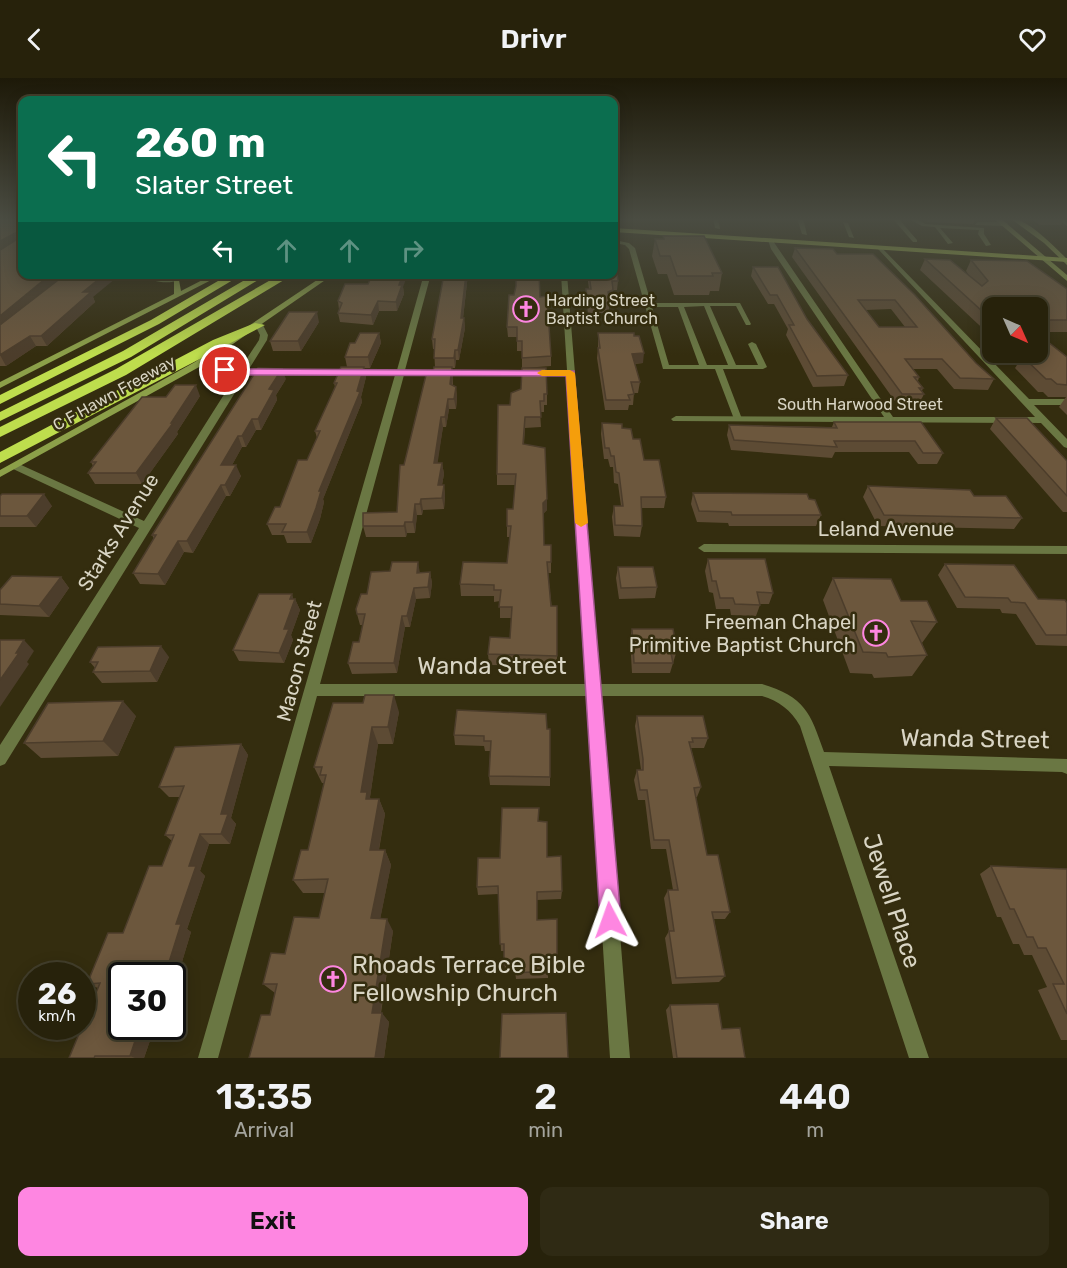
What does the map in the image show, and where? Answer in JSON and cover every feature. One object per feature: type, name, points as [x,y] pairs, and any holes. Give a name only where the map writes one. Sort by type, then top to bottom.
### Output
[{"type":"highway","points":[[0,400],[155,322],[229,279]]},
{"type":"highway","name":"C F Hawn Freeway","points":[[0,417],[127,354],[254,279]]},
{"type":"highway","name":"C F Hawn Freeway","points":[[0,433],[121,372],[280,279]]},
{"type":"highway","points":[[0,458],[217,343],[259,325]]},
{"type":"main road","points":[[1048,264],[1067,279]]},
{"type":"main road","points":[[0,385],[177,288],[205,279]]},
{"type":"main road","name":"C F Hawn Freeway","points":[[0,474],[198,364],[324,279]]},
{"type":"main road","points":[[167,280],[177,288]]},
{"type":"street","points":[[784,264],[891,420]]},
{"type":"street","points":[[895,264],[1067,445]]},
{"type":"street","points":[[163,279],[167,280]]},
{"type":"street","points":[[177,288],[183,279]]},
{"type":"street","name":"Macon Street","points":[[208,1058],[427,279]]},
{"type":"street","points":[[564,279],[620,1058]]},
{"type":"street","name":"Starks Avenue","points":[[0,759],[262,340],[264,335],[259,325]]},
{"type":"street","points":[[198,364],[240,372],[570,373]]},
{"type":"street","points":[[1026,402],[1067,402]]},
{"type":"street","name":"South Harwood Street","points":[[676,419],[1043,420]]},
{"type":"street","points":[[15,466],[145,526]]},
{"type":"street","name":"Leland Avenue","points":[[704,548],[1067,550]]},
{"type":"street","name":"Wanda Street","points":[[312,690],[762,690],[778,694],[792,702],[803,715],[819,759],[1066,766]]},
{"type":"street","name":"Jewell Place","points":[[819,759],[919,1058]]},
{"type":"lane","points":[[636,264],[666,367],[764,367],[752,344]]},
{"type":"lane","points":[[680,304],[704,367]]},
{"type":"lane","points":[[706,304],[734,367]]},
{"type":"lane","points":[[648,305],[738,304],[748,324]]},
{"type":"lane","points":[[718,367],[738,419]]},
{"type":"building","points":[[0,264],[18,264],[18,279],[45,279],[0,316]]},
{"type":"building","points":[[673,264],[717,264],[722,273],[712,273],[713,276],[677,276]]},
{"type":"building","points":[[807,264],[883,264],[915,295],[976,363],[994,379],[960,378],[942,359],[905,359],[919,377],[914,377],[923,388],[919,388],[924,394],[902,394]],"holes":[[[858,300],[895,300],[917,327],[879,327]]]},
{"type":"building","points":[[930,264],[955,264],[982,286],[988,281],[974,264],[1031,264],[1067,289],[1067,320],[1048,320],[1048,297],[982,297],[982,311]]},
{"type":"building","points":[[753,267],[778,267],[807,319],[848,375],[817,376],[789,325],[794,325],[777,295],[770,295]]},
{"type":"building","points":[[60,279],[99,279],[83,292],[91,292],[41,336],[30,336],[0,355],[0,325]]},
{"type":"building","points":[[370,279],[401,279],[399,285],[402,285],[396,302],[378,301],[371,315],[338,313],[342,303],[338,301],[345,284],[368,284]]},
{"type":"building","points":[[443,279],[465,279],[461,318],[464,318],[458,350],[455,350],[454,358],[434,358],[435,339],[432,339]]},
{"type":"building","points":[[516,279],[539,279],[540,297],[547,296],[551,356],[522,358],[522,341],[517,341],[517,327],[507,327],[509,295],[514,295]]},
{"type":"building","points":[[590,279],[618,279],[618,281],[612,281],[613,290],[608,292],[610,303],[588,303],[586,289],[591,289]]},
{"type":"building","points":[[289,312],[317,312],[298,341],[270,341]]},
{"type":"building","points":[[360,333],[379,333],[368,357],[345,357],[350,343],[355,343]]},
{"type":"building","points":[[598,333],[634,333],[634,336],[639,336],[644,353],[632,354],[640,382],[631,382],[634,394],[628,395],[630,400],[606,400]]},
{"type":"building","points":[[1048,342],[1067,357],[1067,385],[1046,379],[1029,363],[1048,363]]},
{"type":"building","points":[[341,367],[364,367],[357,391],[360,392],[319,491],[321,491],[307,532],[282,532],[286,524],[267,524],[275,507],[280,507],[298,460],[307,460],[320,431],[315,431],[337,383],[334,383]]},
{"type":"building","points":[[434,367],[452,367],[450,384],[456,387],[454,399],[448,399],[445,417],[441,417],[434,463],[442,463],[438,485],[444,485],[442,498],[421,499],[420,504],[415,504],[413,522],[405,522],[404,526],[363,526],[363,513],[397,512],[400,465],[404,465],[427,371],[433,371]]},
{"type":"building","points":[[258,368],[282,369],[269,389],[274,390],[258,419],[252,419],[242,436],[238,436],[221,465],[236,465],[225,485],[221,485],[187,541],[178,541],[158,574],[133,573],[156,535],[152,535]]},
{"type":"building","points":[[522,368],[546,368],[547,394],[544,394],[544,401],[540,401],[541,417],[525,417],[523,444],[545,448],[547,499],[543,503],[544,545],[551,545],[551,562],[547,562],[551,606],[557,606],[557,656],[488,654],[490,637],[510,638],[512,607],[499,607],[501,590],[494,590],[494,585],[460,584],[463,562],[507,563],[511,526],[507,526],[507,509],[513,509],[516,474],[497,474],[498,405],[510,405],[511,393],[521,389]]},
{"type":"building","points":[[175,385],[196,385],[171,423],[173,423],[136,473],[88,473],[96,462],[91,462],[142,397],[166,397]]},
{"type":"building","points":[[996,418],[1027,418],[1067,461],[1067,496]]},
{"type":"building","points":[[834,422],[921,422],[943,453],[923,453],[915,441],[834,441],[837,447],[734,440],[729,425],[837,428]]},
{"type":"building","points":[[602,423],[622,424],[622,428],[631,429],[633,439],[640,439],[644,460],[659,460],[666,497],[641,497],[642,526],[615,525],[614,506],[623,506],[619,473],[616,472],[614,456],[611,456],[609,448],[605,448]]},
{"type":"building","points":[[868,486],[970,490],[974,496],[1006,496],[1022,518],[884,515]]},
{"type":"building","points":[[693,493],[807,494],[809,499],[815,500],[821,515],[732,515],[731,512],[699,511]]},
{"type":"building","points":[[2,494],[44,494],[27,516],[0,516],[0,496]]},
{"type":"building","points":[[708,559],[765,559],[773,593],[757,592],[760,605],[735,604],[733,598],[720,598],[716,581],[712,581]]},
{"type":"building","points":[[392,562],[418,562],[417,573],[430,572],[428,587],[414,588],[407,616],[402,616],[394,663],[348,663],[353,642],[359,642],[365,614],[357,614],[356,609],[361,594],[367,594],[371,572],[390,571]]},
{"type":"building","points":[[945,564],[1014,565],[1038,599],[1065,600],[1067,603],[1067,635],[1046,635],[1025,603],[1011,602],[1008,598],[965,597]]},
{"type":"building","points":[[618,567],[653,567],[657,587],[621,588]]},
{"type":"building","points":[[12,576],[61,577],[39,606],[0,604],[0,590]]},
{"type":"building","points":[[833,578],[891,579],[901,601],[927,601],[937,622],[911,621],[927,655],[888,657],[886,653],[863,652]]},
{"type":"building","points":[[259,594],[292,594],[290,599],[295,599],[284,629],[289,629],[279,653],[233,650]]},
{"type":"building","points":[[632,629],[673,629],[677,650],[676,653],[671,653],[673,663],[634,663]]},
{"type":"building","points":[[0,640],[24,640],[16,653],[19,653],[0,680]]},
{"type":"building","points":[[161,646],[150,671],[93,672],[98,662],[90,662],[98,647]]},
{"type":"building","points":[[365,695],[394,695],[388,727],[372,727],[361,792],[367,792],[366,799],[379,799],[370,850],[385,850],[371,918],[387,919],[372,1013],[382,1013],[375,1058],[249,1058],[261,1015],[270,1015],[277,984],[263,984],[271,953],[285,954],[294,917],[319,918],[328,879],[293,880],[301,850],[308,850],[326,775],[320,775],[322,767],[314,767],[333,703],[363,703]]},
{"type":"building","points":[[123,701],[103,741],[24,743],[48,703]]},
{"type":"building","points":[[457,710],[546,714],[547,729],[550,729],[550,777],[489,776],[491,741],[484,741],[484,736],[454,735]]},
{"type":"building","points":[[637,716],[703,716],[708,738],[692,738],[693,742],[689,742],[701,787],[694,788],[707,855],[718,855],[730,912],[712,912],[725,976],[676,978],[669,931],[674,931],[668,890],[678,890],[669,840],[654,840],[647,790],[640,790],[637,770],[643,770],[643,759]]},
{"type":"building","points":[[241,744],[221,814],[228,814],[221,834],[200,834],[189,866],[196,866],[176,924],[181,924],[169,962],[108,962],[108,1040],[135,1040],[130,1056],[69,1058],[76,1040],[96,1040],[96,993],[100,983],[96,983],[96,962],[108,933],[123,933],[149,866],[162,866],[174,835],[165,835],[184,786],[159,787],[175,747]]},
{"type":"building","points":[[502,808],[539,808],[538,821],[547,822],[547,857],[561,856],[562,891],[537,892],[537,920],[557,919],[557,955],[547,955],[548,971],[515,973],[515,964],[504,965],[504,944],[500,944],[498,886],[477,887],[478,858],[500,858]]},
{"type":"building","points":[[991,866],[1067,869],[1067,1014],[1053,984],[1064,984],[1046,948],[1038,948],[1033,937],[1027,937],[1014,909],[1010,909]]},
{"type":"building","points":[[718,1004],[722,1029],[740,1028],[745,1058],[677,1058],[670,1005]]},
{"type":"building","points":[[566,1013],[568,1058],[500,1058],[502,1014]]},
{"type":"slow traffic","points":[[542,373],[570,373],[581,523]]},
{"type":"place","name":"Harding Street Baptist Church","points":[[526,309]]},
{"type":"place","name":"Freeman Chapel Primitive Baptist Church","points":[[876,633]]},
{"type":"place","name":"Rhoads Terrace Bible Fellowship Church","points":[[333,979]]},
{"type":"route","points":[[225,370],[240,372],[570,373],[610,920]]}]
